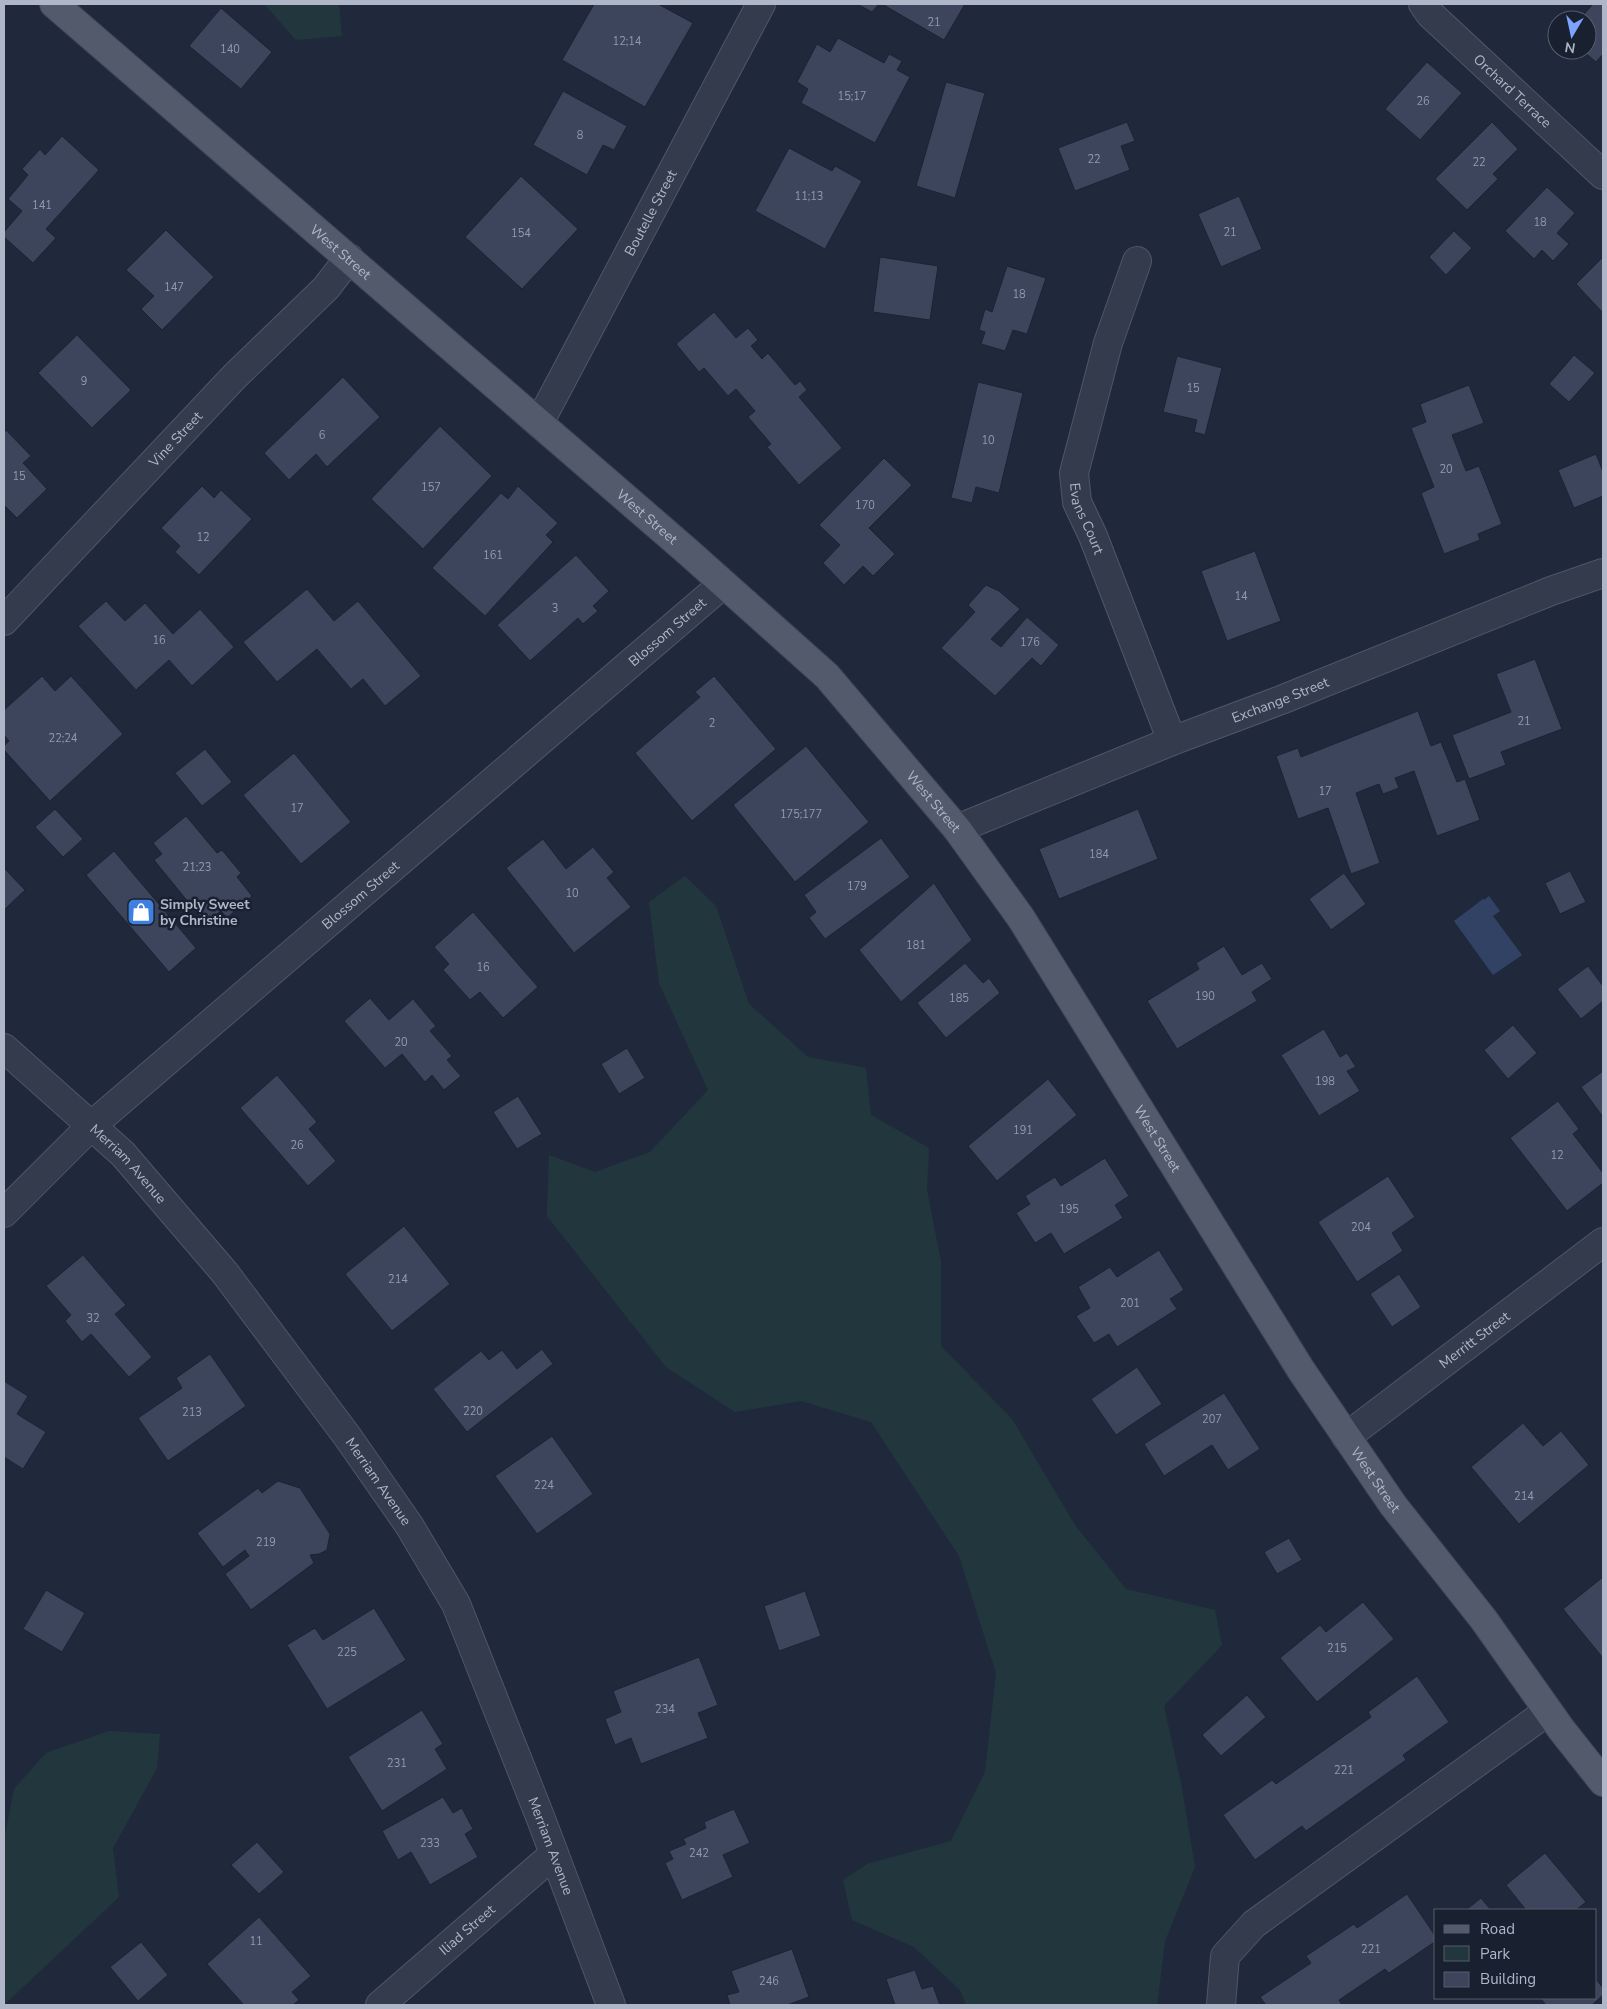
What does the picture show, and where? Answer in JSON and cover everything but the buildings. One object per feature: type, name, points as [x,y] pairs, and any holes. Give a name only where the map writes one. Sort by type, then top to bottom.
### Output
[{"type":"main road","name":"West Street","points":[[54,4],[539,423],[827,676],[957,829],[1021,918],[1301,1370],[1393,1505],[1484,1620],[1548,1711],[1603,1782]]},
{"type":"street","name":"Boutelle Street","points":[[539,423],[762,4]]},
{"type":"street","name":"Orchard Terrace","points":[[1423,4],[1430,14],[1603,175]]},
{"type":"street","name":"Vine Street","points":[[4,621],[234,377],[326,288],[349,258]]},
{"type":"street","name":"Evans Court","points":[[1137,261],[1108,343],[1074,473],[1076,502],[1093,536],[1172,741]]},
{"type":"street","name":"Exchange Street","points":[[957,829],[1172,741],[1281,700],[1551,591],[1603,573]]},
{"type":"street","name":"Blossom Street","points":[[4,1212],[90,1126],[724,584]]},
{"type":"street","name":"Merriam Avenue","points":[[4,1048],[123,1154],[225,1273],[341,1429],[409,1525],[456,1604],[611,2005]]},
{"type":"street","name":"Merritt Street","points":[[1346,1436],[1603,1242]]},
{"type":"street","points":[[1221,2005],[1225,1956],[1254,1924],[1548,1711]]},
{"type":"street","name":"Iliad Street","points":[[380,2005],[554,1854]]},
{"type":"green space","points":[[264,4],[339,4],[342,36],[296,40]]},
{"type":"green space","points":[[685,876],[716,906],[749,1004],[808,1057],[866,1068],[871,1115],[929,1148],[927,1190],[941,1262],[941,1346],[1012,1419],[1075,1525],[1126,1589],[1215,1610],[1222,1645],[1164,1706],[1181,1783],[1195,1867],[1165,1941],[1157,2005],[966,2005],[960,1990],[914,1947],[852,1920],[843,1880],[867,1864],[951,1841],[985,1772],[996,1673],[959,1556],[871,1422],[801,1401],[735,1412],[666,1367],[547,1216],[549,1155],[595,1172],[650,1152],[708,1090],[659,983],[649,902]]},
{"type":"green space","points":[[109,1731],[160,1734],[157,1768],[113,1848],[119,1897],[4,2005],[4,1840],[14,1789],[46,1753]]},
{"type":"water","points":[[1489,896],[1500,911],[1493,916],[1522,955],[1493,975],[1454,921]]},
{"type":"place","name":"Simply Sweet by Christine","points":[[141,912]]}]
